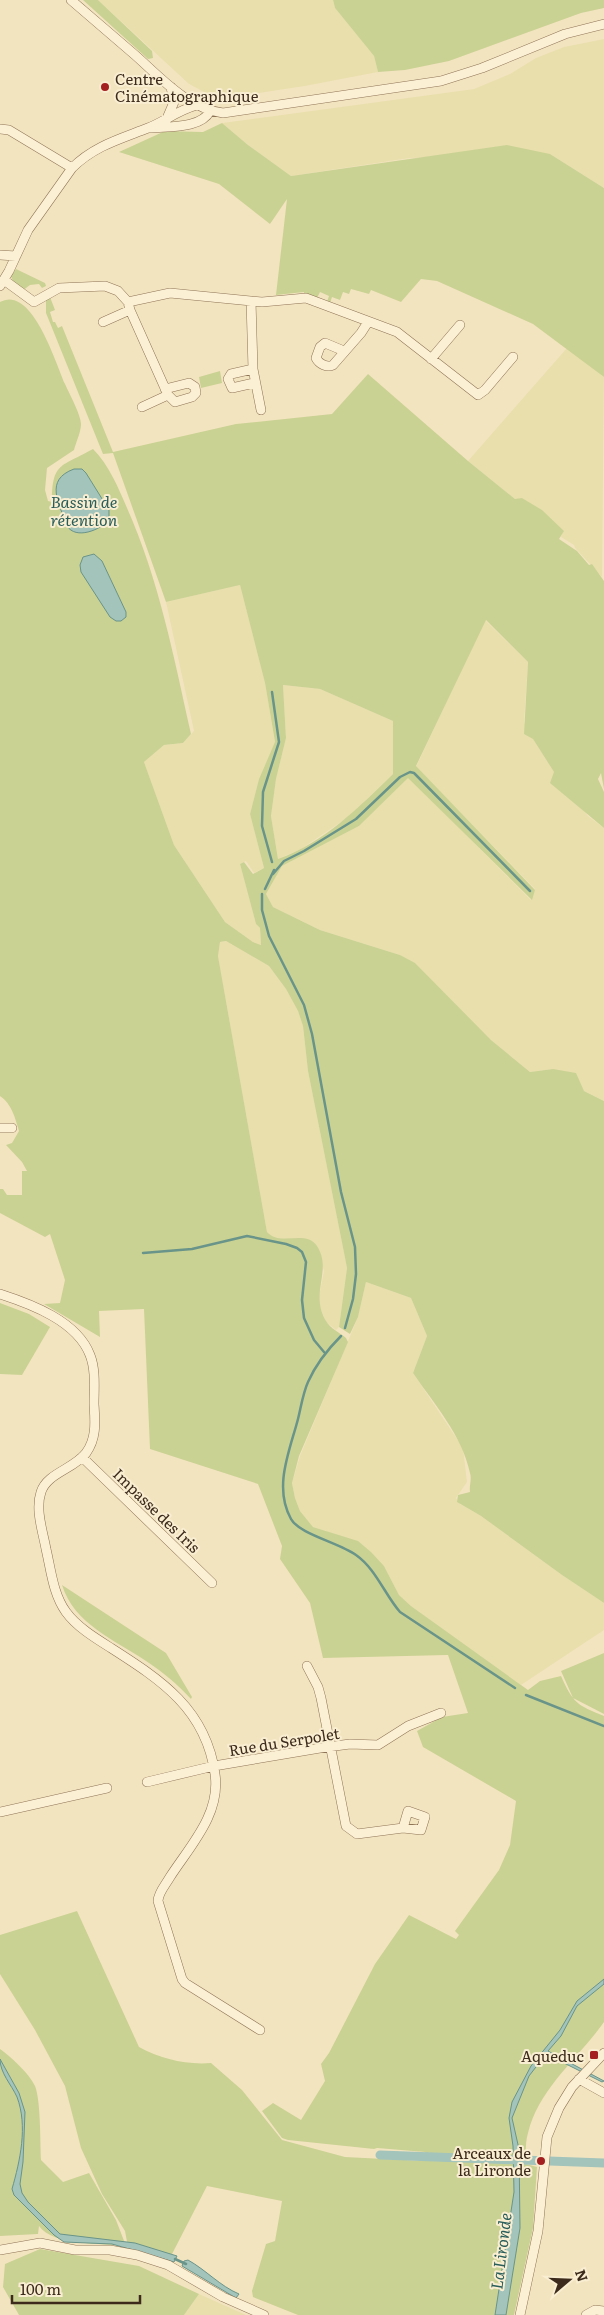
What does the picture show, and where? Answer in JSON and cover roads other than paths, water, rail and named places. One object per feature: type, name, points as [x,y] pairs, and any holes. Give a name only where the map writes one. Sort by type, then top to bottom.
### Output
[{"type":"street","points":[[71,0],[171,87],[197,105],[210,111],[233,111],[441,81],[482,68],[565,34],[604,24]]},
{"type":"street","points":[[168,116],[174,102],[171,87]]},
{"type":"street","points":[[142,407],[166,392],[129,306],[118,290],[105,286],[59,288],[34,302],[2,283],[28,230],[72,168],[80,160],[111,141],[148,128],[168,116],[197,105]]},
{"type":"street","points":[[148,128],[194,123],[208,116],[210,111]]},
{"type":"street","points":[[0,129],[9,130],[72,168]]},
{"type":"street","points":[[0,255],[16,256]]},
{"type":"street","points":[[103,322],[129,306],[170,293],[267,302],[303,298],[397,332],[478,395],[485,390],[514,357]]},
{"type":"street","points":[[251,301],[254,383],[261,410]]},
{"type":"street","points":[[344,351],[361,333],[368,322]]},
{"type":"street","points":[[431,359],[460,325]]},
{"type":"street","points":[[253,368],[232,374],[228,378],[232,388],[254,383]]},
{"type":"street","points":[[0,1128],[12,1128]]},
{"type":"street","points":[[0,1294],[31,1305],[50,1316],[78,1335],[88,1349],[93,1369],[95,1430],[91,1445],[82,1457],[45,1484],[39,1498],[43,1534],[59,1600],[67,1614],[78,1625],[175,1693],[197,1722],[214,1766],[216,1780],[215,1799],[209,1816],[158,1897],[158,1901],[182,1979],[185,1983],[260,2030]]},
{"type":"street","name":"Impasse des Iris","points":[[82,1457],[212,1583]]},
{"type":"street","points":[[307,1666],[318,1687],[346,1826],[357,1834],[403,1828]]},
{"type":"street","name":"Rue du Serpolet","points":[[147,1782],[214,1766],[346,1744],[378,1745],[408,1726],[441,1713]]},
{"type":"street","points":[[0,1812],[107,1788]]},
{"type":"street","points":[[520,2315],[542,2204],[547,2137],[559,2108],[579,2079],[604,2053]]},
{"type":"street","points":[[579,2079],[604,2093]]},
{"type":"street","points":[[0,2250],[40,2242],[74,2250],[110,2250],[137,2255],[168,2265],[223,2297],[264,2315]]},
{"type":"street","points":[[586,2315],[595,2310],[604,2311]]},
{"type":"water","name":"Bassin de rétention","points":[[74,469],[82,469],[86,473],[109,510],[109,520],[100,527],[88,532],[76,532],[67,526],[56,493],[59,479]]},
{"type":"water","name":"Bassin de rétention","points":[[94,554],[102,561],[126,612],[126,617],[121,621],[116,621],[110,617],[81,572],[80,565],[83,557]]},
{"type":"water","points":[[604,1979],[604,1984],[577,2006],[561,2036],[548,2051],[604,2081],[602,2082],[546,2054],[529,2076],[512,2118],[519,2149],[520,2228],[506,2315],[495,2315],[514,2192],[513,2146],[509,2118],[512,2102],[531,2066],[560,2030],[577,2001]]},
{"type":"water","points":[[0,2059],[19,2093],[25,2112],[20,2184],[22,2193],[28,2202],[60,2234],[135,2243],[177,2256],[174,2262],[112,2244],[64,2242],[54,2235],[14,2195],[12,2189],[22,2143],[22,2120],[17,2097],[4,2074]]},
{"type":"water","points":[[188,2260],[239,2294],[236,2298],[182,2266],[184,2261]]},
{"type":"waterway","points":[[272,692],[279,742],[263,792],[262,826],[272,862]]},
{"type":"waterway","points":[[273,874],[284,861],[356,819],[400,777],[410,772],[414,773],[530,891]]},
{"type":"waterway","points":[[265,889],[274,870]]},
{"type":"waterway","points":[[262,894],[262,910],[269,936],[304,1005],[312,1034],[341,1192],[355,1247],[356,1274],[353,1299],[345,1328]]},
{"type":"waterway","points":[[143,1253],[192,1249],[247,1236],[297,1248],[302,1252],[306,1262],[302,1300],[304,1318],[314,1340],[324,1352]]},
{"type":"waterway","points":[[341,1336],[318,1363],[303,1395],[283,1481],[283,1494],[291,1519],[295,1524],[311,1534],[356,1555],[369,1567],[400,1612],[515,1688]]},
{"type":"waterway","points":[[526,1695],[604,1726]]},
{"type":"waterway","points":[[380,2155],[604,2163]]},
{"type":"waterway","points":[[175,2259],[186,2264]]},
{"type":"place","name":"Centre Cinématographique","points":[[105,87]]},
{"type":"place","name":"Aqueduc","points":[[594,2055]]},
{"type":"place","name":"Arceaux de la Lironde","points":[[541,2161]]},
{"type":"water label","name":"La Lironde","points":[[500,2251]]}]
